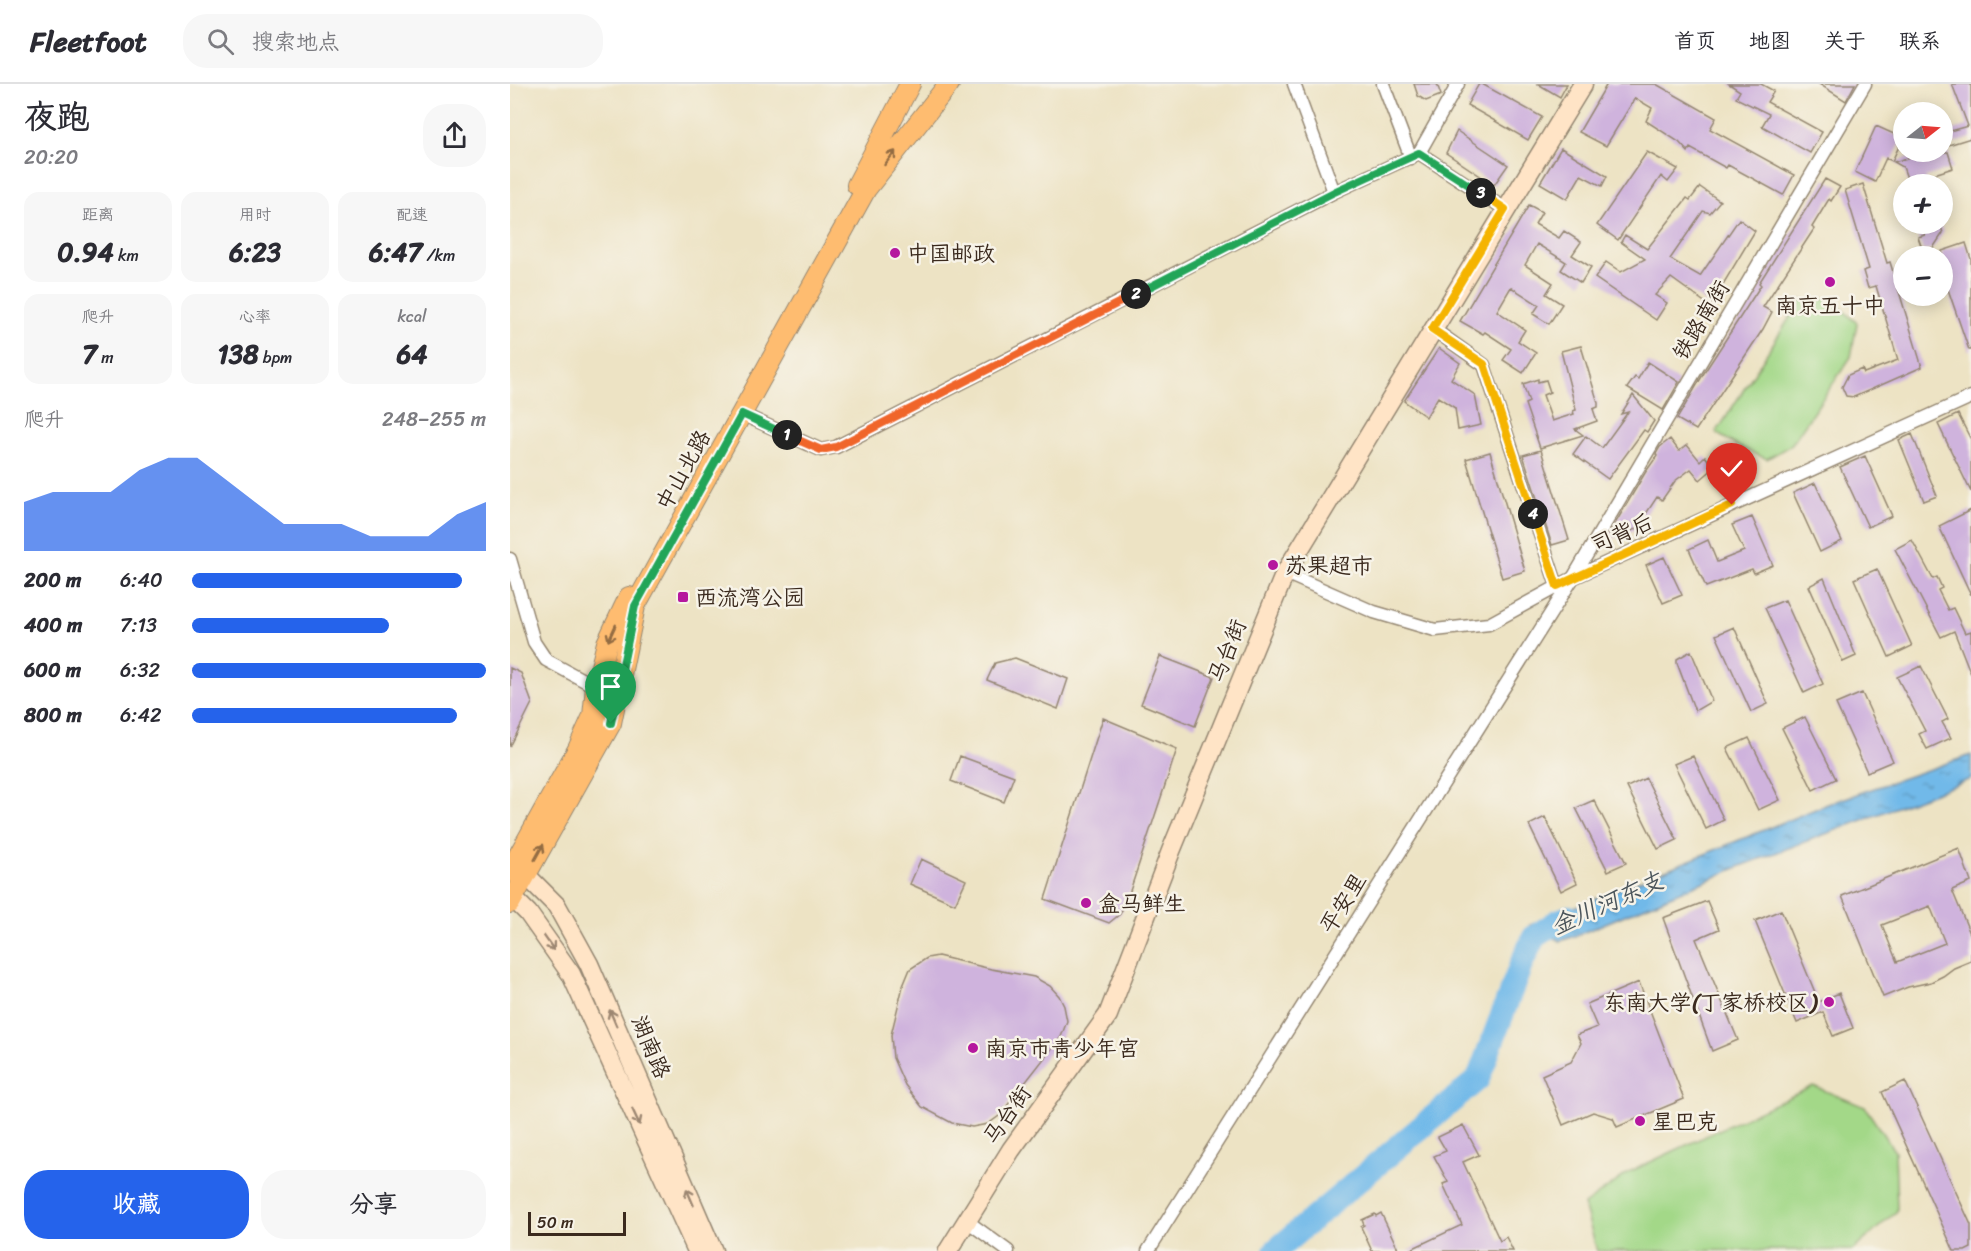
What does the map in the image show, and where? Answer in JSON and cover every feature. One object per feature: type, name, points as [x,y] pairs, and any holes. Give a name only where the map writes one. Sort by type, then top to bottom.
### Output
[{"type":"main road","name":"中山北路","points":[[511,899],[515,870],[593,716],[596,687],[607,643],[626,601],[857,185],[910,84]]},
{"type":"main road","name":"中山北路","points":[[515,870],[611,723],[635,606],[866,189],[949,84]]},
{"type":"street","points":[[1294,84],[1334,192]]},
{"type":"street","points":[[1383,84],[1415,155],[1505,209]]},
{"type":"street","points":[[742,414],[821,450],[836,447],[1334,192],[1415,155],[1458,84]]},
{"type":"street","name":"马台街","points":[[948,1251],[1011,1150],[1108,1015],[1284,573],[1583,84]]},
{"type":"street","name":"铁路南街","points":[[1573,578],[1865,84]]},
{"type":"street","points":[[1432,329],[1484,364],[1557,586]]},
{"type":"street","name":"司背后","points":[[1284,573],[1374,612],[1435,630],[1489,624],[1573,578],[1971,397]]},
{"type":"street","points":[[510,559],[534,642],[546,660],[596,687]]},
{"type":"street","name":"平安里","points":[[1148,1251],[1573,578]]},
{"type":"street","name":"湖南路","points":[[515,870],[557,906],[589,964],[713,1251]]},
{"type":"street","name":"湖南路","points":[[511,899],[528,913],[571,974],[697,1251]]},
{"type":"street","points":[[967,1221],[1008,1251]]},
{"type":"green space","points":[[1831,299],[1857,323],[1851,357],[1791,445],[1767,459],[1739,447],[1716,433],[1801,300]]},
{"type":"green space","points":[[1813,1086],[1865,1107],[1895,1152],[1897,1211],[1853,1250],[1597,1251],[1584,1205],[1631,1171]]},
{"type":"water","points":[[1971,755],[1971,779],[1741,866],[1575,936],[1560,941],[1530,925],[1828,804]]},
{"type":"building","points":[[1414,84],[1437,84],[1441,95],[1426,101],[1418,96]]},
{"type":"building","points":[[1479,84],[1542,117],[1528,140],[1467,105]]},
{"type":"building","points":[[1538,84],[1567,84],[1560,97]]},
{"type":"building","points":[[1607,84],[1656,84],[1716,118],[1710,129],[1794,175],[1783,195],[1728,165],[1726,168],[1690,148],[1688,152],[1679,142],[1646,121],[1652,108],[1635,98],[1606,146],[1579,132]]},
{"type":"building","points":[[1729,84],[1761,84],[1774,91],[1767,102],[1822,132],[1810,153],[1762,126],[1769,114],[1736,98],[1740,91]]},
{"type":"building","points":[[1819,84],[1855,84],[1846,101]]},
{"type":"building","points":[[1952,84],[1971,84],[1971,138],[1953,144],[1953,130],[1968,126]]},
{"type":"building","points":[[1876,126],[1893,134],[1893,159],[1892,161],[1886,158],[1875,182],[1855,172]]},
{"type":"building","points":[[1457,131],[1508,165],[1494,185],[1446,153]]},
{"type":"building","points":[[1561,148],[1607,176],[1602,186],[1581,175],[1567,199],[1540,183]]},
{"type":"building","points":[[1647,152],[1678,169],[1668,182],[1661,176],[1618,240],[1597,225]]},
{"type":"building","points":[[1894,162],[1951,162],[1953,168],[1934,174],[1905,174],[1903,167]]},
{"type":"building","points":[[1825,179],[1840,187],[1831,201],[1829,199],[1812,227],[1814,229],[1763,307],[1772,312],[1763,329],[1696,430],[1677,419]]},
{"type":"building","points":[[1863,184],[1887,263],[1890,262],[1893,272],[1893,306],[1903,306],[1922,367],[1854,397],[1846,396],[1842,387],[1848,375],[1862,369],[1864,373],[1898,360],[1876,286],[1868,288],[1863,271],[1869,269],[1845,190]]},
{"type":"building","points":[[1700,187],[1720,201],[1710,213],[1703,211],[1670,259],[1700,276],[1739,219],[1755,231],[1710,306],[1671,278],[1655,295],[1667,303],[1656,320],[1595,278],[1606,262],[1621,272],[1645,259],[1621,242],[1625,235],[1647,249],[1687,198],[1690,200]]},
{"type":"building","points":[[1529,205],[1542,212],[1535,224],[1559,238],[1564,231],[1581,242],[1572,255],[1591,267],[1581,283],[1561,270],[1566,262],[1537,244],[1525,265],[1553,283],[1546,294],[1562,304],[1549,324],[1533,314],[1539,305],[1511,287],[1497,311],[1525,330],[1518,341],[1536,353],[1523,373],[1503,360],[1511,349],[1485,332],[1483,334],[1460,321]]},
{"type":"building","points":[[1942,234],[1934,246],[1921,246],[1918,237]]},
{"type":"building","points":[[1966,243],[1971,259],[1971,350],[1969,350],[1953,304],[1953,247]]},
{"type":"building","points":[[1581,346],[1598,403],[1598,407],[1593,409],[1597,421],[1575,429],[1583,435],[1540,448],[1525,404],[1529,402],[1523,384],[1538,379],[1538,382],[1546,380],[1550,392],[1543,395],[1552,421],[1574,414],[1573,411],[1576,410],[1561,351]]},
{"type":"building","points":[[1439,348],[1460,363],[1451,379],[1475,395],[1481,425],[1458,430],[1455,408],[1438,397],[1426,417],[1404,401]]},
{"type":"building","points":[[1648,362],[1679,382],[1663,410],[1627,388],[1635,377],[1638,379]]},
{"type":"building","points":[[1633,395],[1654,421],[1647,432],[1644,430],[1608,479],[1573,454],[1586,436],[1602,448],[1628,412],[1621,414]]},
{"type":"building","points":[[1958,414],[1971,440],[1971,492],[1938,424]]},
{"type":"building","points":[[1912,434],[1937,496],[1924,501],[1899,440]]},
{"type":"building","points":[[1670,439],[1679,451],[1687,445],[1700,461],[1705,456],[1714,468],[1700,480],[1691,469],[1675,481],[1662,500],[1657,497],[1636,529],[1614,538],[1609,534],[1657,456],[1660,447]]},
{"type":"building","points":[[1541,450],[1569,540],[1552,545],[1523,455]]},
{"type":"building","points":[[1490,452],[1525,571],[1502,578],[1466,459]]},
{"type":"building","points":[[1865,456],[1892,516],[1868,527],[1840,467]]},
{"type":"building","points":[[1815,483],[1842,541],[1820,552],[1793,493]]},
{"type":"building","points":[[1971,510],[1971,595],[1939,526]]},
{"type":"building","points":[[1752,517],[1773,565],[1754,573],[1752,569],[1706,587],[1689,549],[1708,540],[1717,562],[1744,551],[1732,525]]},
{"type":"building","points":[[1912,540],[1933,579],[1937,577],[1942,588],[1938,590],[1948,610],[1953,608],[1965,633],[1971,631],[1971,674],[1954,631],[1941,637],[1895,549]]},
{"type":"building","points":[[1664,557],[1682,595],[1663,603],[1646,565]]},
{"type":"building","points":[[1877,569],[1912,646],[1889,657],[1854,579]]},
{"type":"building","points":[[1824,578],[1856,656],[1843,662],[1809,586]]},
{"type":"building","points":[[1785,600],[1823,684],[1804,693],[1765,608]]},
{"type":"building","points":[[1734,627],[1768,704],[1751,712],[1716,635]]},
{"type":"building","points":[[1691,651],[1712,701],[1695,711],[1677,663],[1677,659]]},
{"type":"building","points":[[1160,656],[1214,677],[1195,726],[1141,704]]},
{"type":"building","points":[[1015,658],[1068,679],[1058,709],[987,680],[995,663]]},
{"type":"building","points":[[1921,666],[1948,719],[1942,722],[1951,738],[1927,749],[1919,734],[1925,731],[1897,677]]},
{"type":"building","points":[[510,668],[521,673],[532,703],[510,747]]},
{"type":"building","points":[[1862,693],[1893,761],[1867,772],[1836,704]]},
{"type":"building","points":[[1805,717],[1836,779],[1813,790],[1782,728]]},
{"type":"building","points":[[1103,718],[1177,749],[1127,900],[1120,914],[1109,923],[1045,899]]},
{"type":"building","points":[[1749,738],[1780,800],[1758,810],[1727,748]]},
{"type":"building","points":[[960,756],[1014,776],[1004,802],[951,781]]},
{"type":"building","points":[[1693,756],[1724,820],[1706,829],[1674,764]]},
{"type":"building","points":[[1646,778],[1677,840],[1658,849],[1627,787]]},
{"type":"building","points":[[1594,800],[1626,863],[1608,871],[1576,808]]},
{"type":"building","points":[[1545,817],[1577,883],[1561,891],[1529,825]]},
{"type":"building","points":[[1959,848],[1971,882],[1952,890],[1971,936],[1971,961],[1931,982],[1908,987],[1883,997],[1842,896]],"holes":[[[1930,906],[1945,943],[1897,962],[1882,925]]]},
{"type":"building","points":[[921,859],[966,880],[955,904],[910,884]]},
{"type":"building","points":[[1707,901],[1719,929],[1696,939],[1738,1040],[1712,1051],[1663,918]]},
{"type":"building","points":[[1781,910],[1819,1002],[1839,993],[1853,1028],[1833,1036],[1823,1012],[1797,1023],[1755,921]]},
{"type":"building","name":"南京市青少年宫","points":[[938,956],[1034,977],[1050,986],[1064,1006],[1067,1021],[1061,1037],[999,1116],[988,1124],[972,1127],[952,1123],[922,1107],[905,1085],[893,1058],[891,1035],[903,986],[910,969],[927,958]]},
{"type":"building","points":[[1639,982],[1684,1099],[1617,1127],[1613,1118],[1593,1112],[1563,1125],[1542,1075],[1571,1062],[1581,1043],[1577,1035],[1597,1027],[1587,1004]]},
{"type":"building","points":[[1905,1081],[1971,1225],[1971,1248],[1965,1251],[1954,1251],[1882,1092]]},
{"type":"building","points":[[1463,1125],[1479,1155],[1463,1162],[1500,1241],[1506,1237],[1513,1251],[1407,1251],[1462,1225],[1443,1184],[1448,1182],[1434,1156],[1446,1151],[1438,1137]]},
{"type":"building","points":[[1381,1213],[1399,1251],[1372,1251],[1361,1227],[1364,1225],[1362,1220]]},
{"type":"waterway","name":"金川河东支","points":[[1275,1251],[1478,1079],[1522,962],[1534,937],[1558,921],[1569,917]]},
{"type":"place","name":"中国邮政","points":[[895,253]]},
{"type":"place","name":"南京五十中","points":[[1830,282]]},
{"type":"place","name":"苏果超市","points":[[1273,565]]},
{"type":"place","name":"西流湾公园","points":[[683,597]]},
{"type":"place","name":"盒马鲜生","points":[[1086,903]]},
{"type":"place","name":"东南大学(丁家桥校区)","points":[[1829,1002]]},
{"type":"place","name":"南京市青少年宫","points":[[973,1048]]},
{"type":"place","name":"星巴克","points":[[1640,1121]]},
{"type":"route","points":[[611,723],[635,606],[742,414],[821,450],[836,447],[1334,192],[1419,153],[1505,209],[1432,329],[1484,364],[1557,586],[1732,505]]}]
